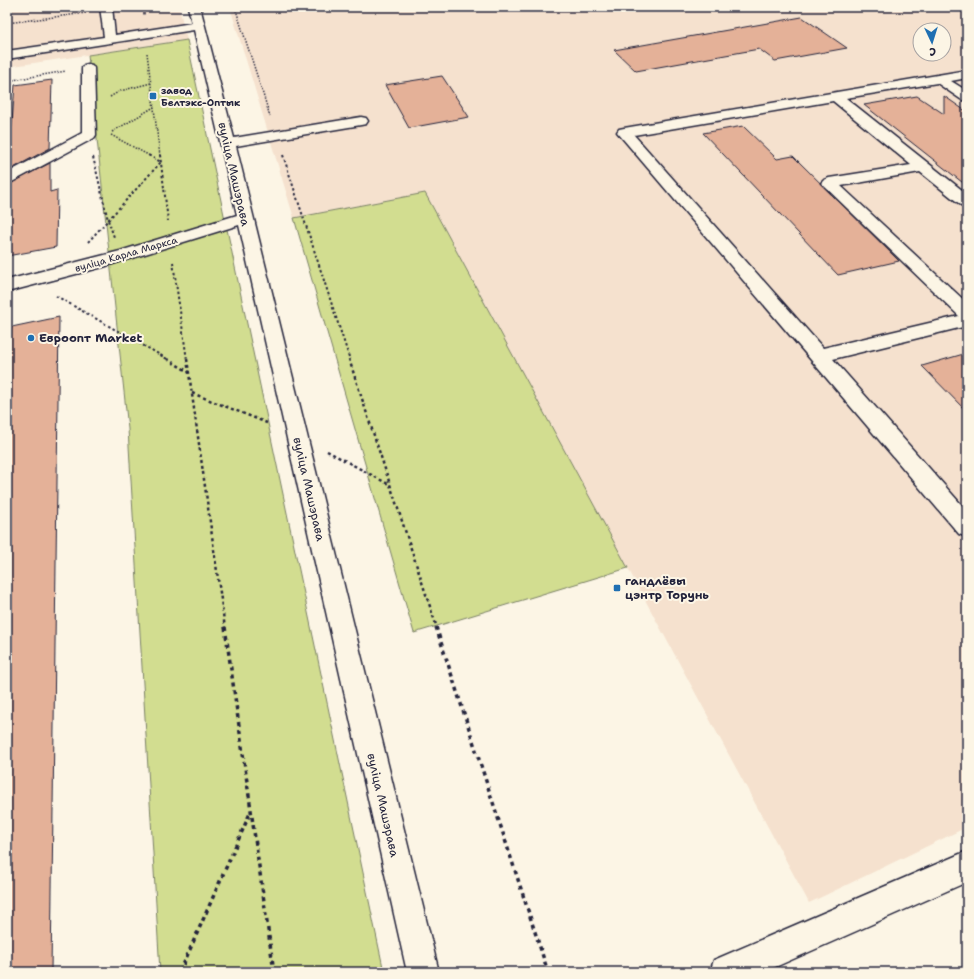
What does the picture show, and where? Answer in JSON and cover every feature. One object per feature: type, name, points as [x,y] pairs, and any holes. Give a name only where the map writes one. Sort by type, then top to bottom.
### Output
[{"type":"street","name":"вуліца Машэрава","points":[[194,7],[228,143],[244,218],[423,972]]},
{"type":"street","points":[[106,8],[110,39]]},
{"type":"street","points":[[7,55],[198,26]]},
{"type":"street","points":[[7,178],[89,135],[88,68]]},
{"type":"street","points":[[967,74],[624,132],[967,527]]},
{"type":"street","points":[[940,79],[967,96]]},
{"type":"street","points":[[835,96],[967,202]]},
{"type":"street","points":[[228,143],[360,121]]},
{"type":"street","points":[[923,167],[829,183],[967,313]]},
{"type":"street","name":"вуліца Карла Маркса","points":[[7,286],[60,274],[171,242],[244,218]]},
{"type":"street","points":[[818,356],[967,320]]},
{"type":"street","points":[[735,968],[967,866]]},
{"type":"path","points":[[144,7],[144,34],[171,242],[274,972]]},
{"type":"path","points":[[235,7],[548,972]]},
{"type":"path","points":[[7,23],[106,8]]},
{"type":"path","points":[[7,81],[88,68]]},
{"type":"path","points":[[88,111],[120,91],[151,83]]},
{"type":"path","points":[[154,107],[108,134],[161,162]]},
{"type":"path","points":[[89,135],[108,220],[121,256]]},
{"type":"path","points":[[60,274],[161,162]]},
{"type":"path","points":[[31,281],[189,373]]},
{"type":"path","points":[[192,393],[296,434],[390,485]]},
{"type":"path","points":[[180,972],[252,810]]},
{"type":"shaded area","points":[[7,7],[179,7],[187,40],[7,67]]},
{"type":"shaded area","points":[[230,7],[967,7],[967,827],[809,903],[425,193],[294,218]]},
{"type":"green space","points":[[187,40],[384,972],[160,972],[128,429],[88,55]]},
{"type":"green space","points":[[425,193],[628,568],[414,633],[294,218]]},
{"type":"building","points":[[802,17],[847,48],[775,61],[759,49],[636,71],[614,50]]},
{"type":"building","points":[[442,76],[469,117],[409,128],[385,85]]},
{"type":"building","points":[[52,80],[50,148],[8,171],[15,85]]},
{"type":"building","points":[[917,96],[944,114],[944,96],[967,112],[967,186],[864,105]]},
{"type":"building","points":[[743,126],[777,159],[793,156],[899,261],[838,275],[703,133]]},
{"type":"building","points":[[50,163],[50,192],[57,190],[56,247],[7,256],[7,185]]},
{"type":"building","points":[[59,317],[51,972],[7,972],[7,328]]},
{"type":"building","points":[[967,353],[967,412],[922,366]]},
{"type":"place","name":"завод Белтэкс-Оптык","points":[[153,96]]},
{"type":"place","name":"Евроопт Market","points":[[31,338]]},
{"type":"place","name":"гандлёвы цэнтр Торунь","points":[[617,588]]}]
